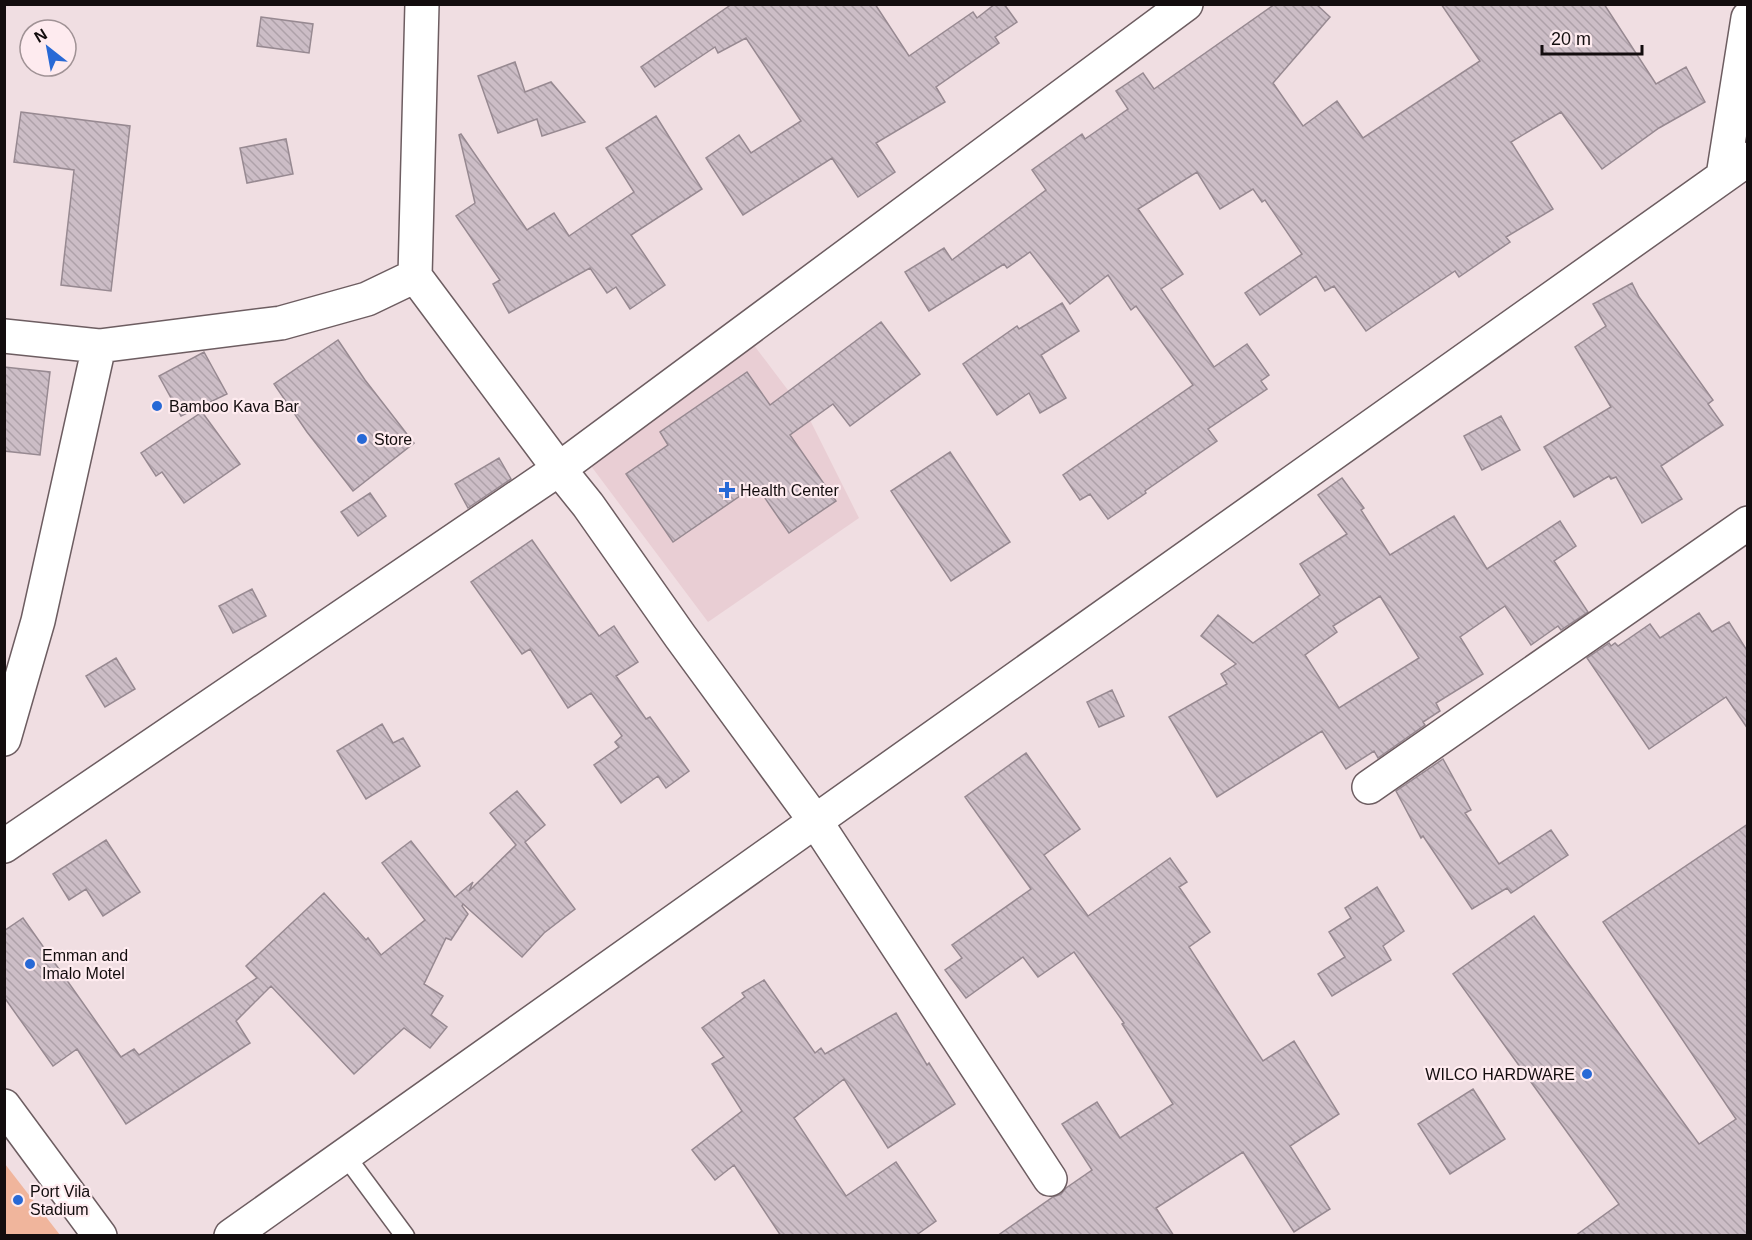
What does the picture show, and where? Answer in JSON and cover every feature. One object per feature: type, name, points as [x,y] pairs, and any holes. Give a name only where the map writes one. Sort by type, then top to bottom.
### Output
[{"type":"street","points":[[422,4],[415,276],[588,505],[680,636],[816,822],[1050,1179]]},
{"type":"street","points":[[4,846],[559,469],[1186,4]]},
{"type":"street","points":[[1745,4],[1748,12]]},
{"type":"street","points":[[231,1236],[1735,168],[1748,18]]},
{"type":"street","points":[[4,336],[99,346],[281,323],[367,298],[415,276]]},
{"type":"street","points":[[4,739],[38,621],[99,346]]},
{"type":"street","points":[[1369,787],[1748,523]]},
{"type":"street","points":[[4,1106],[100,1236]]},
{"type":"lane","points":[[345,1155],[405,1236]]},
{"type":"shaded area","name":"Health Center","points":[[750,340],[809,418],[859,518],[708,622],[588,462]]},
{"type":"shaded area","name":"Port Vila Stadium","points":[[5,1164],[60,1235],[5,1235]]},
{"type":"building","points":[[732,4],[875,4],[909,56],[973,12],[977,18],[995,4],[1004,4],[1017,22],[995,37],[999,43],[936,87],[945,102],[876,143],[895,172],[858,197],[832,158],[743,215],[706,158],[739,135],[751,153],[801,121],[746,38],[718,53],[715,47],[655,87],[641,67]]},
{"type":"building","points":[[1275,4],[1316,4],[1330,17],[1273,83],[1303,126],[1337,101],[1363,138],[1480,61],[1441,4],[1604,4],[1656,84],[1686,67],[1705,102],[1659,128],[1602,169],[1561,112],[1511,142],[1553,209],[1506,237],[1510,242],[1459,277],[1455,271],[1366,331],[1334,286],[1325,291],[1316,276],[1260,315],[1245,293],[1302,254],[1265,200],[1262,202],[1253,189],[1220,209],[1197,172],[1138,209],[1183,274],[1161,289],[1214,367],[1247,344],[1269,375],[1261,381],[1267,389],[1208,429],[1217,441],[1108,519],[1090,494],[1080,500],[1063,475],[1193,385],[1136,306],[1131,310],[1108,275],[1070,304],[1030,252],[1007,268],[1004,264],[929,311],[905,272],[944,248],[952,260],[1046,190],[1032,170],[1082,134],[1085,139],[1128,109],[1116,91],[1143,73],[1154,89]]},
{"type":"building","points":[[261,17],[313,24],[309,53],[257,46]]},
{"type":"building","points":[[515,62],[525,92],[551,82],[585,122],[542,136],[537,119],[498,133],[478,76]]},
{"type":"building","points":[[21,112],[130,126],[111,291],[61,285],[74,170],[14,162]]},
{"type":"building","points":[[656,116],[702,189],[631,235],[665,285],[630,309],[616,287],[607,293],[590,268],[509,313],[493,284],[500,280],[456,216],[475,203],[459,135],[461,134],[527,230],[554,213],[569,236],[634,192],[606,148]]},
{"type":"building","points":[[286,139],[293,174],[247,183],[240,148]]},
{"type":"building","points":[[1632,283],[1639,297],[1713,400],[1708,404],[1723,425],[1661,466],[1682,499],[1642,523],[1616,477],[1611,479],[1609,476],[1574,497],[1544,447],[1611,407],[1575,347],[1606,326],[1593,304]]},
{"type":"building","points":[[1062,303],[1079,331],[1041,355],[1066,398],[1040,413],[1029,393],[997,415],[963,364],[1017,326],[1019,329]]},
{"type":"building","points":[[881,322],[920,374],[850,426],[833,404],[790,435],[836,501],[789,533],[756,485],[673,542],[626,474],[668,445],[660,432],[747,372],[770,405]]},
{"type":"building","points":[[338,340],[365,380],[414,443],[353,491],[307,432],[274,384]]},
{"type":"building","points":[[204,352],[227,394],[181,416],[159,376]]},
{"type":"building","points":[[4,367],[50,372],[40,455],[4,451]]},
{"type":"building","points":[[202,412],[240,464],[184,503],[162,472],[156,476],[141,453]]},
{"type":"building","points":[[1501,416],[1520,450],[1482,470],[1464,436]]},
{"type":"building","points":[[950,452],[1010,542],[951,581],[891,491]]},
{"type":"building","points":[[499,458],[511,479],[468,508],[455,484]]},
{"type":"building","points":[[1342,478],[1364,508],[1361,510],[1390,555],[1454,516],[1487,569],[1560,521],[1576,546],[1554,561],[1588,612],[1561,630],[1558,626],[1531,645],[1505,606],[1460,637],[1483,674],[1436,703],[1440,711],[1423,722],[1425,725],[1378,758],[1374,751],[1346,769],[1322,731],[1217,797],[1169,717],[1227,684],[1221,674],[1236,664],[1201,636],[1218,615],[1253,643],[1320,595],[1300,564],[1347,534],[1318,495]],"holes":[[[1380,596],[1419,658],[1339,708],[1305,655],[1337,632],[1333,626]]]},
{"type":"building","points":[[370,493],[386,516],[358,536],[341,512]]},
{"type":"building","points":[[532,540],[599,636],[614,626],[638,662],[616,676],[646,719],[650,717],[689,771],[666,788],[658,776],[621,803],[594,765],[619,747],[615,742],[622,736],[591,693],[568,708],[530,649],[522,654],[471,582]]},
{"type":"building","points":[[252,589],[266,616],[233,633],[219,606]]},
{"type":"building","points":[[1699,613],[1712,632],[1729,622],[1748,652],[1748,729],[1726,697],[1649,749],[1587,658],[1609,643],[1611,646],[1615,643],[1618,646],[1650,624],[1660,638]]},
{"type":"building","points":[[116,658],[135,689],[105,707],[86,676]]},
{"type":"building","points":[[1112,690],[1124,716],[1099,727],[1087,702]]},
{"type":"building","points":[[382,724],[393,743],[403,738],[420,766],[366,799],[337,751]]},
{"type":"building","points":[[1026,753],[1080,829],[1044,855],[1088,916],[1170,858],[1187,882],[1179,887],[1210,932],[1189,947],[1263,1061],[1294,1041],[1339,1114],[1290,1146],[1330,1209],[1294,1232],[1243,1152],[1156,1208],[1174,1236],[997,1236],[1053,1197],[1061,1194],[1092,1170],[1062,1124],[1097,1102],[1120,1138],[1173,1104],[1122,1024],[1124,1023],[1074,952],[1038,977],[1023,957],[966,998],[945,970],[962,958],[952,945],[1031,889],[965,797]]},
{"type":"building","points":[[1443,759],[1471,810],[1465,813],[1499,864],[1551,830],[1568,855],[1511,893],[1507,888],[1472,909],[1423,836],[1421,838],[1396,791]]},
{"type":"building","points":[[517,791],[545,825],[525,842],[575,909],[544,933],[522,957],[463,904],[468,914],[451,940],[446,938],[424,984],[443,996],[431,1015],[447,1027],[430,1048],[404,1028],[354,1074],[271,986],[236,1021],[250,1043],[126,1124],[77,1049],[53,1066],[4,997],[4,931],[23,918],[121,1057],[134,1049],[139,1055],[257,978],[246,966],[324,893],[366,940],[368,938],[381,955],[425,920],[382,863],[411,841],[455,897],[473,882],[469,891],[516,845],[490,813]]},
{"type":"building","points":[[1748,824],[1748,1236],[1575,1236],[1619,1204],[1453,974],[1534,916],[1699,1144],[1736,1119],[1603,922]]},
{"type":"building","points":[[106,840],[140,892],[103,916],[86,889],[69,900],[53,874]]},
{"type":"building","points":[[1377,887],[1404,931],[1383,946],[1391,960],[1332,996],[1318,974],[1345,957],[1329,932],[1351,918],[1345,908]]},
{"type":"building","points":[[764,980],[815,1053],[821,1048],[825,1054],[896,1013],[927,1065],[929,1063],[955,1104],[888,1148],[844,1079],[794,1118],[846,1196],[896,1162],[936,1221],[915,1236],[781,1236],[734,1165],[715,1180],[692,1150],[742,1111],[712,1064],[724,1057],[702,1028],[745,997],[742,993]]},
{"type":"building","points":[[1473,1089],[1505,1139],[1450,1174],[1418,1124]]},
{"type":"place","name":"Bamboo Kava Bar","points":[[157,406]]},
{"type":"place","name":"Store","points":[[362,439]]},
{"type":"place","name":"Health Center","points":[[727,490]]},
{"type":"place","name":"Emman and Imalo Motel","points":[[30,964]]},
{"type":"place","name":"WILCO HARDWARE","points":[[1587,1074]]},
{"type":"place","name":"Port Vila Stadium","points":[[18,1200]]}]
